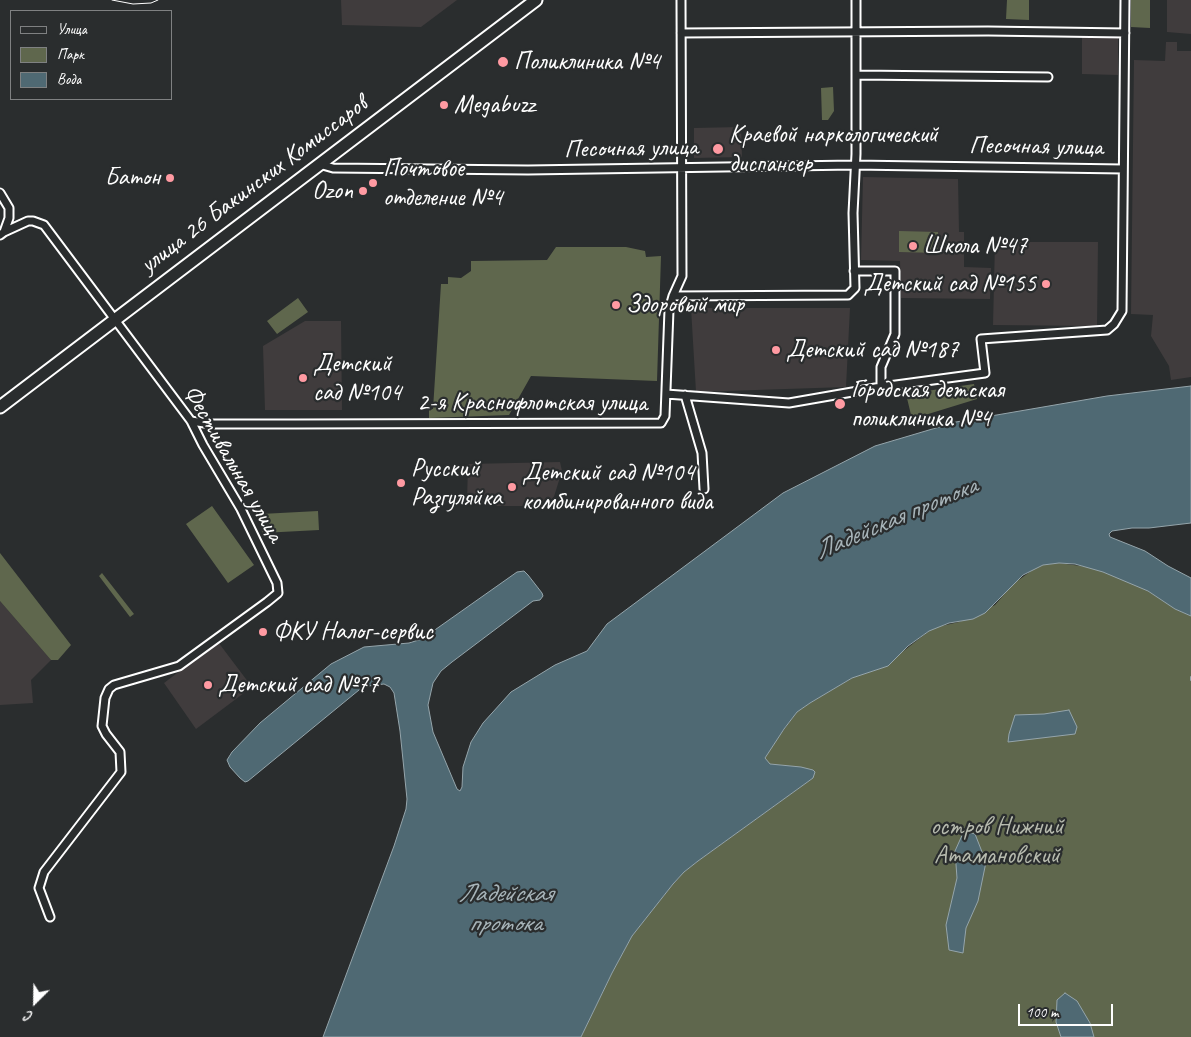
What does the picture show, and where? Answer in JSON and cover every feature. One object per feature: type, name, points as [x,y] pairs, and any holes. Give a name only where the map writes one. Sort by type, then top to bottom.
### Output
[{"type":"main road","name":"улица 26 Бакинских Комиссаров","points":[[0,407],[536,0]]},
{"type":"street","points":[[666,394],[669,310],[682,276],[681,0]]},
{"type":"street","points":[[673,296],[848,295],[854,288],[856,0]]},
{"type":"street","points":[[1123,169],[1125,0]]},
{"type":"street","points":[[681,33],[1125,33]]},
{"type":"street","points":[[856,76],[1048,77]]},
{"type":"street","name":"Песочная улица","points":[[319,164],[333,168],[528,170],[854,165],[1123,169]]},
{"type":"street","name":"2-я Краснофлотская улица","points":[[191,421],[220,424],[658,424],[664,420],[666,394],[789,403],[882,387],[984,373],[981,339],[1107,330],[1114,324],[1122,311],[1123,169]]},
{"type":"street","points":[[0,194],[9,208],[9,218],[2,233]]},
{"type":"street","name":"Фестивальная улица","points":[[2,233],[33,220],[44,225],[116,318],[191,421],[241,509],[277,583],[278,593],[179,666],[114,685],[109,689],[105,698],[102,726],[120,752],[121,772],[44,872],[39,888],[50,917]]},
{"type":"street","points":[[854,271],[895,270],[894,334],[881,367],[882,387]]},
{"type":"street","points":[[685,395],[702,453],[704,489]]},
{"type":"shaded area","points":[[341,0],[457,0],[421,27],[342,25]]},
{"type":"shaded area","points":[[1167,0],[1191,0],[1191,34],[1167,32]]},
{"type":"shaded area","points":[[1082,35],[1118,36],[1118,75],[1082,74]]},
{"type":"shaded area","points":[[1166,42],[1177,42],[1177,51],[1191,51],[1191,377],[1171,380],[1169,366],[1151,336],[1153,315],[1131,314],[1134,60],[1165,61]]},
{"type":"shaded area","name":"Краевой наркологический диспансер","points":[[741,127],[742,157],[694,158],[694,128]]},
{"type":"shaded area","name":"Школа №47","points":[[863,177],[958,179],[959,232],[964,232],[964,267],[991,268],[990,299],[901,298],[900,261],[861,260]]},
{"type":"shaded area","name":"Детский сад №155","points":[[995,242],[1098,242],[1097,326],[993,325]]},
{"type":"shaded area","points":[[691,308],[850,308],[846,387],[696,392]]},
{"type":"shaded area","name":"Детский сад №104","points":[[305,321],[341,321],[342,410],[265,410],[263,346]]},
{"type":"shaded area","name":"Детский сад №104 комбинированного вида","points":[[560,462],[562,471],[551,506],[495,506],[488,503],[467,502],[468,464]]},
{"type":"shaded area","points":[[0,601],[51,660],[31,680],[33,703],[0,705]]},
{"type":"shaded area","name":"Детский сад №77","points":[[218,642],[252,687],[196,729],[164,683]]},
{"type":"green space","points":[[1007,0],[1029,0],[1029,20],[1006,19]]},
{"type":"green space","points":[[1131,0],[1150,0],[1150,28],[1131,27]]},
{"type":"green space","points":[[833,87],[834,111],[828,120],[822,120],[821,88]]},
{"type":"green space","points":[[899,231],[938,232],[938,253],[899,252]]},
{"type":"green space","points":[[556,247],[626,247],[645,251],[646,257],[661,256],[657,381],[531,376],[509,415],[429,418],[429,409],[433,409],[441,284],[448,284],[448,277],[461,278],[471,271],[471,261],[547,260]]},
{"type":"green space","points":[[298,298],[308,312],[277,334],[267,321]]},
{"type":"green space","points":[[974,384],[977,399],[912,419],[906,394]]},
{"type":"green space","points":[[212,506],[254,565],[228,583],[186,524]]},
{"type":"green space","points":[[318,511],[319,530],[262,533],[261,514]]},
{"type":"green space","points":[[0,553],[71,645],[58,660],[51,660],[0,601]]},
{"type":"green space","name":"остров Нижний Атамановский","points":[[1059,563],[1088,567],[1119,577],[1148,591],[1175,609],[1191,616],[1191,1037],[581,1037],[632,936],[673,884],[698,861],[813,778],[813,770],[769,764],[765,758],[797,712],[852,678],[901,653],[929,631],[937,627],[959,622],[995,605],[1013,584],[1034,569],[1043,565]]},
{"type":"green space","points":[[102,573],[134,614],[130,617],[99,576]]},
{"type":"water","name":"Ладейская протока","points":[[1191,386],[1191,523],[1132,528],[1112,531],[1109,534],[1110,537],[1145,551],[1191,578],[1191,616],[1175,609],[1148,591],[1103,572],[1075,564],[1043,565],[1023,575],[985,613],[973,619],[949,623],[929,631],[908,646],[888,666],[852,678],[810,703],[797,712],[765,758],[770,764],[813,770],[815,772],[813,778],[698,861],[673,884],[632,936],[581,1037],[323,1037],[406,809],[407,799],[400,731],[394,693],[390,687],[384,684],[368,686],[359,690],[248,781],[245,782],[240,778],[230,767],[227,760],[232,752],[260,723],[331,664],[364,647],[409,643],[422,639],[517,572],[524,571],[542,593],[543,596],[540,600],[533,601],[452,662],[441,671],[433,683],[428,705],[433,732],[457,789],[460,791],[463,767],[471,742],[483,723],[511,692],[555,665],[587,651],[607,624],[783,493],[875,446],[956,422],[1107,396]]},
{"type":"water","points":[[1069,710],[1077,727],[1075,734],[1008,742],[1015,715],[1044,714]]},
{"type":"water","points":[[964,831],[975,834],[986,862],[978,901],[966,928],[963,953],[949,950],[946,925],[957,878],[955,851]]},
{"type":"water","points":[[1065,993],[1077,1001],[1090,1023],[1094,1037],[1061,1037],[1056,1022],[1057,1000]]},
{"type":"tram line","points":[[112,0],[133,4],[151,3],[158,0]]},
{"type":"place","name":"Поликлиника №4","points":[[503,62]]},
{"type":"place","name":"Megabuzz","points":[[444,105]]},
{"type":"place","name":"Краевой наркологический диспансер","points":[[718,149]]},
{"type":"place","name":"Батон","points":[[170,178]]},
{"type":"place","name":"Почтовое отделение №4","points":[[373,183]]},
{"type":"place","name":"Ozon","points":[[363,191]]},
{"type":"place","name":"Школа №47","points":[[913,246]]},
{"type":"place","name":"Детский сад №155","points":[[1046,284]]},
{"type":"place","name":"Здоровый мир","points":[[616,305]]},
{"type":"place","name":"Детский сад №187","points":[[776,350]]},
{"type":"place","name":"Детский сад №104","points":[[303,378]]},
{"type":"place","name":"Городская детская поликлиника №4","points":[[840,404]]},
{"type":"place","name":"Русский Разгуляйка","points":[[401,483]]},
{"type":"place","name":"Детский сад №104 комбинированного вида","points":[[512,487]]},
{"type":"place","name":"ФКУ Налог-сервис","points":[[263,632]]},
{"type":"place","name":"Детский сад №77","points":[[208,685]]}]
